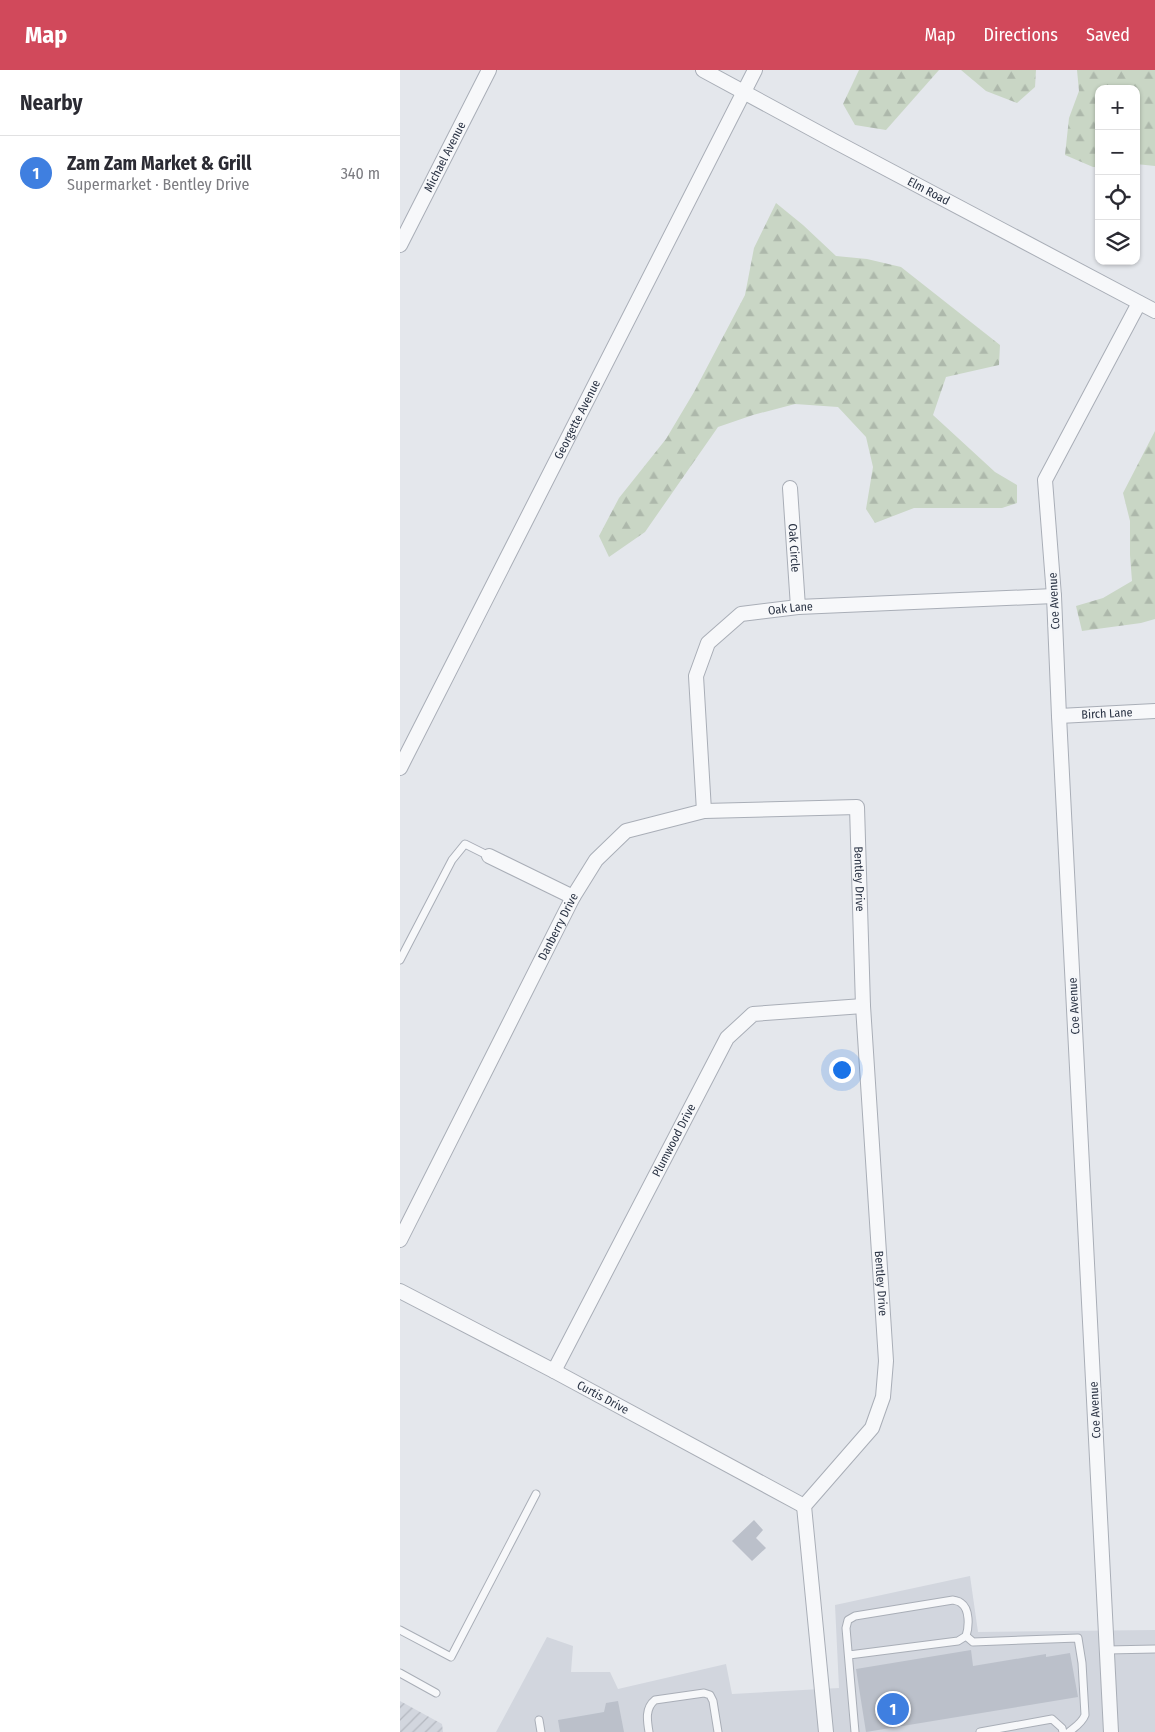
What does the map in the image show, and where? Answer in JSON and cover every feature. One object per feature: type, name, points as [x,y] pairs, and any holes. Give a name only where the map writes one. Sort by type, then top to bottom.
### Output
[{"type":"street","name":"Michael Avenue","points":[[400,245],[489,70]]},
{"type":"street","name":"Elm Road","points":[[703,70],[1155,311]]},
{"type":"street","name":"Georgette Avenue","points":[[400,768],[755,70]]},
{"type":"street","name":"Coe Avenue","points":[[1111,1732],[1054,596],[1045,480],[1139,303]]},
{"type":"street","name":"Oak Circle","points":[[790,488],[798,607]]},
{"type":"street","name":"Oak Lane","points":[[704,811],[696,676],[708,643],[741,614],[798,607],[1054,596]]},
{"type":"street","name":"Birch Lane","points":[[1059,716],[1155,711]]},
{"type":"street","name":"Danberry Drive","points":[[400,1240],[573,897],[596,860],[626,831],[704,811],[857,807]]},
{"type":"street","name":"Bentley Drive","points":[[804,1506],[872,1428],[883,1396],[886,1361],[862,1006],[857,807]]},
{"type":"street","points":[[489,856],[573,897]]},
{"type":"street","name":"Plumwood Drive","points":[[554,1371],[726,1038],[753,1014],[862,1006]]},
{"type":"street","name":"Curtis Drive","points":[[400,1292],[554,1371],[804,1506]]},
{"type":"street","points":[[804,1506],[826,1732]]},
{"type":"lane","points":[[400,960],[452,860],[461,849],[466,844],[489,856]]},
{"type":"lane","points":[[400,1630],[451,1657],[536,1494]]},
{"type":"lane","points":[[849,1655],[958,1641],[966,1636],[969,1627],[966,1609],[961,1602],[953,1600],[855,1616],[848,1620],[846,1628],[855,1732]]},
{"type":"lane","points":[[966,1636],[973,1642],[1078,1638],[1082,1663],[1085,1715],[1078,1726],[1069,1732]]},
{"type":"lane","points":[[1107,1650],[1155,1649]]},
{"type":"lane","points":[[400,1674],[436,1692]]},
{"type":"lane","points":[[649,1732],[648,1711],[653,1702],[704,1693],[710,1695],[713,1701],[718,1732]]},
{"type":"lane","points":[[980,1732],[1052,1719],[1062,1728],[1062,1732]]},
{"type":"lane","points":[[538,1720],[541,1732]]},
{"type":"shaded area","points":[[970,1576],[978,1632],[1155,1630],[1155,1732],[496,1732],[547,1637],[573,1646],[571,1672],[610,1672],[618,1689],[726,1664],[732,1694],[839,1688],[835,1605]]},
{"type":"shaded area","points":[[400,1701],[442,1724],[443,1732],[400,1732]]},
{"type":"green space","points":[[859,70],[939,70],[886,130],[855,125],[843,104]]},
{"type":"green space","points":[[961,70],[1036,70],[1035,87],[1017,103],[986,91]]},
{"type":"green space","points":[[1077,70],[1155,70],[1155,166],[1140,164],[1140,85],[1095,85],[1095,167],[1065,155],[1069,118],[1079,91]]},
{"type":"green space","points":[[776,203],[836,256],[867,259],[901,267],[1000,345],[999,365],[946,377],[933,415],[995,472],[1017,485],[1017,503],[1002,508],[914,508],[875,523],[866,509],[873,467],[866,437],[838,407],[795,404],[718,427],[645,532],[609,557],[599,536],[619,498],[666,439],[694,392],[745,295],[754,248]]},
{"type":"green space","points":[[1155,431],[1155,619],[1141,623],[1082,631],[1076,606],[1103,598],[1132,581],[1130,521],[1123,493]]},
{"type":"building","points":[[754,1520],[763,1530],[756,1538],[766,1548],[752,1561],[732,1541]]},
{"type":"building","points":[[971,1650],[973,1666],[1046,1654],[1046,1657],[1070,1653],[1078,1697],[866,1732],[856,1669]]},
{"type":"building","points":[[618,1701],[624,1732],[560,1732],[558,1720],[604,1712],[606,1703]]},
{"type":"place","name":"Zam Zam Market & Grill","points":[[893,1709]]}]
